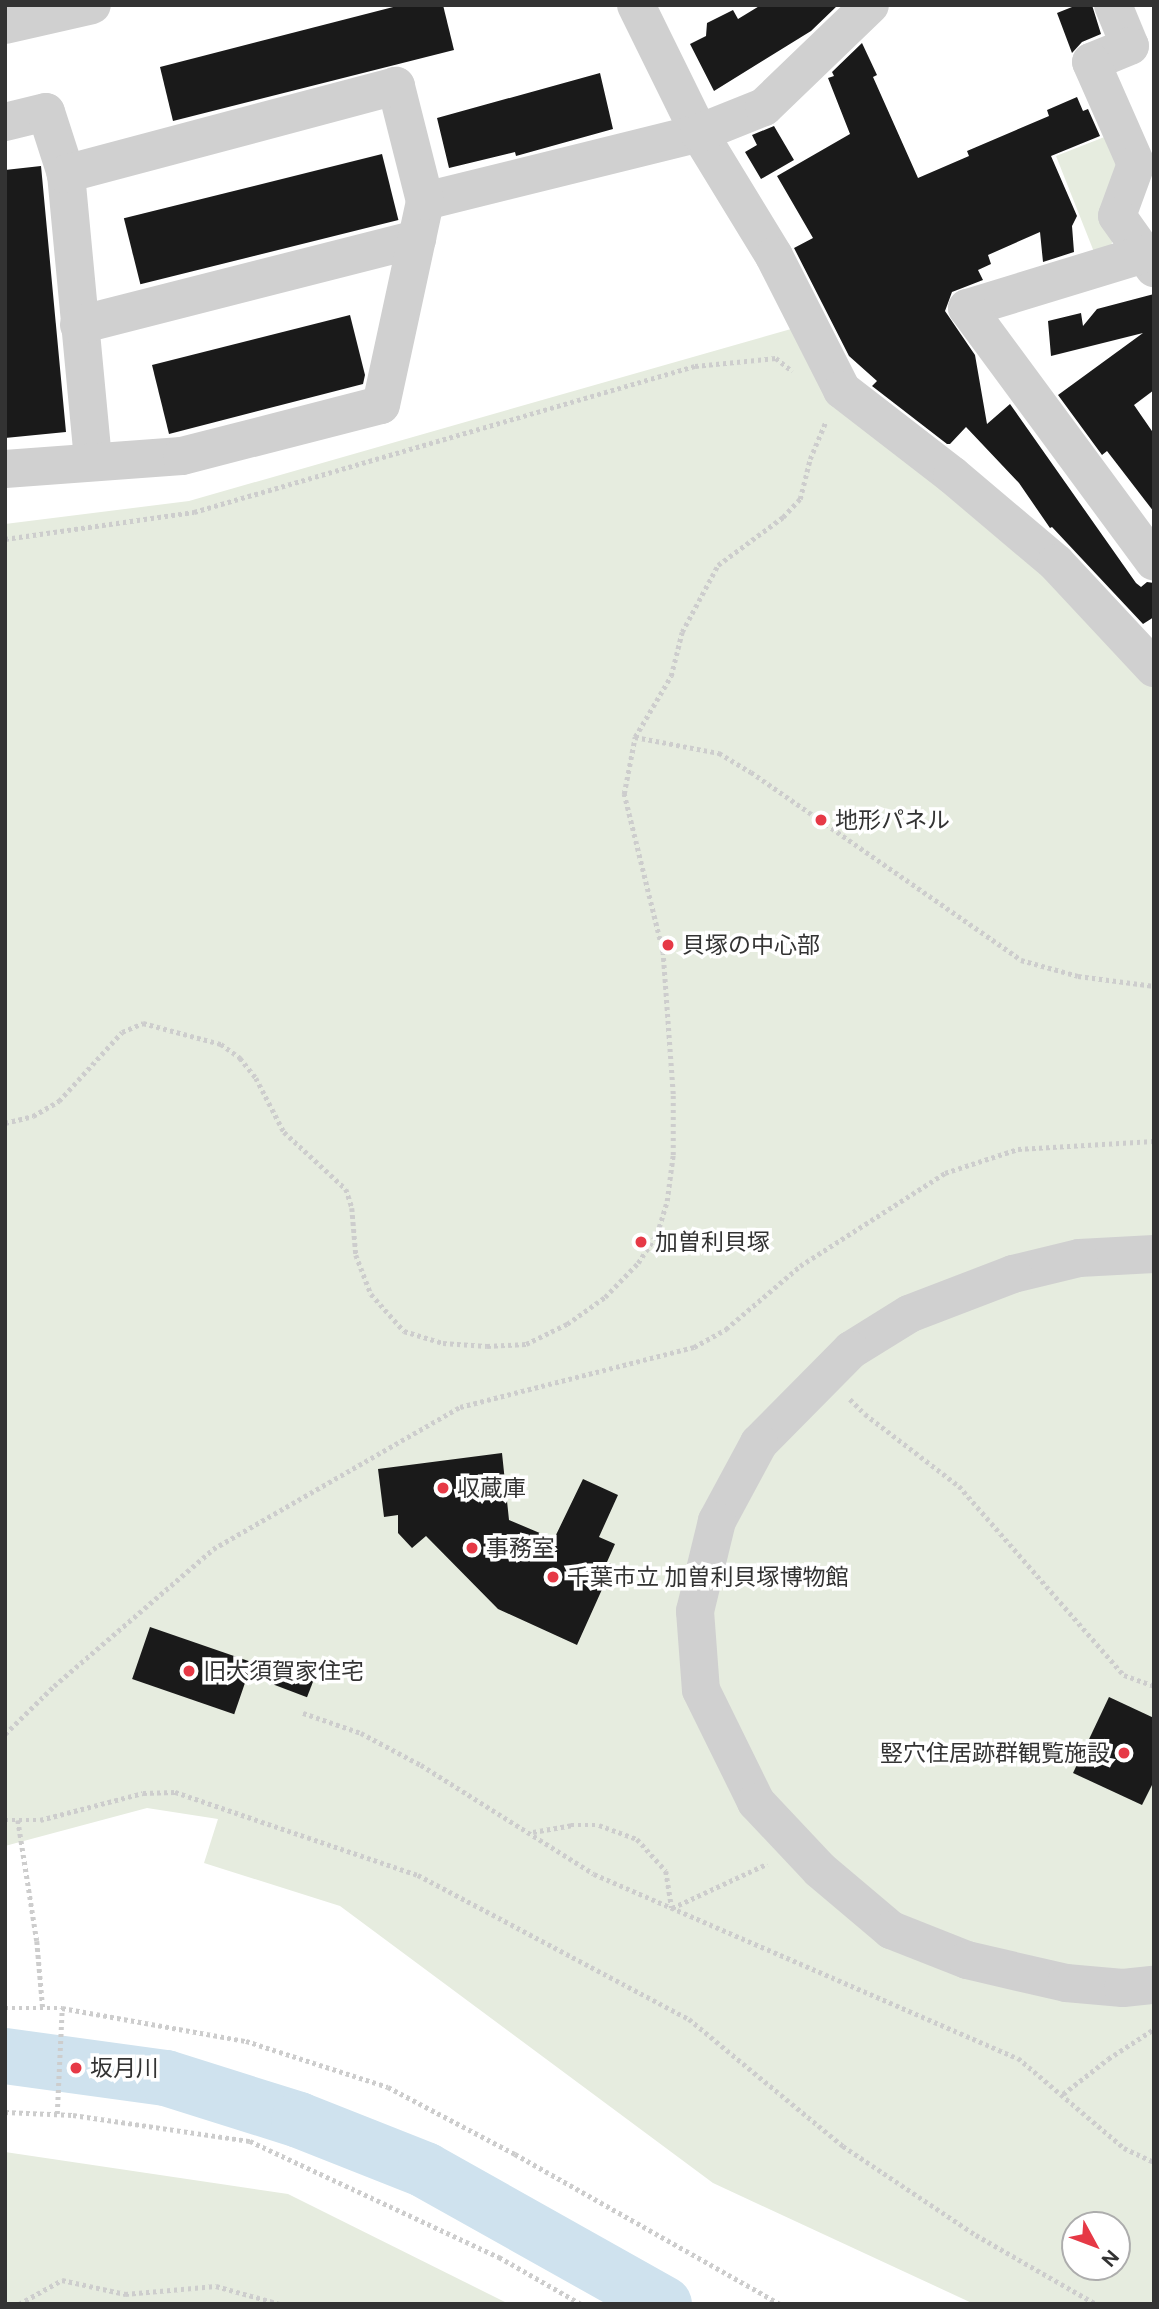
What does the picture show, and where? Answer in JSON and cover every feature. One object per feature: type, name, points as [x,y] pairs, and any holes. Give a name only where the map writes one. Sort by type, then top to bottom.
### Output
[{"type":"street","points":[[5,25],[92,5]]},
{"type":"street","points":[[636,5],[699,133],[774,256],[835,399],[952,475],[1056,563],[1149,654]]},
{"type":"street","points":[[425,201],[699,133],[764,107],[870,5]]},
{"type":"street","points":[[1113,5],[1130,46],[1091,62],[1136,164],[1117,216],[1149,261],[967,308],[1154,562]]},
{"type":"street","points":[[5,469],[182,456],[381,405],[425,201],[396,86],[66,173]]},
{"type":"street","points":[[5,122],[46,112],[66,173],[93,461]]},
{"type":"street","points":[[79,325],[418,239]]},
{"type":"street","points":[[1154,1254],[1079,1258],[1013,1274],[909,1314],[851,1350],[825,1373],[759,1443],[717,1521],[695,1611],[701,1690],[756,1802],[820,1871],[891,1930],[967,1960],[1066,1983],[1123,1988],[1154,1985]]},
{"type":"path","points":[[5,539],[194,512],[695,366],[776,358],[801,379]]},
{"type":"path","points":[[5,1123],[33,1116],[58,1101],[122,1032],[143,1023],[221,1044],[240,1058],[256,1078],[284,1132],[346,1189],[352,1208],[356,1255],[371,1294],[404,1331],[443,1343],[487,1346],[526,1344],[567,1324],[605,1297],[638,1263],[657,1234],[667,1201],[673,1155],[673,1094],[663,953],[624,794],[635,737],[671,676],[682,632],[718,565],[783,517],[800,499],[810,459],[826,427],[835,399]]},
{"type":"path","points":[[635,737],[719,753],[751,772],[1021,960],[1078,976],[1154,986]]},
{"type":"path","points":[[5,1734],[54,1686],[213,1549],[460,1407],[694,1347],[726,1329],[800,1266],[945,1173],[1018,1149],[1154,1141]]},
{"type":"path","points":[[825,1373],[865,1414],[959,1486],[1124,1675],[1154,1686]]},
{"type":"path","points":[[303,1713],[373,1739],[421,1765],[532,1832],[594,1874],[1018,2058],[1124,2148],[1154,2162]]},
{"type":"path","points":[[5,1820],[40,1820],[143,1793],[175,1792],[418,1875],[689,2019],[843,2146],[976,2235],[1096,2304]]},
{"type":"path","points":[[18,1820],[37,1941],[43,2009]]},
{"type":"path","points":[[532,1832],[571,1825],[599,1825],[637,1839],[666,1871],[672,1908]]},
{"type":"path","points":[[672,1908],[754,1872],[797,1846]]},
{"type":"path","points":[[5,2008],[62,2008],[246,2041],[388,2087],[515,2154],[780,2304]]},
{"type":"path","points":[[57,2114],[62,2008]]},
{"type":"path","points":[[1063,2094],[1108,2059],[1154,2029]]},
{"type":"path","points":[[5,2112],[57,2114],[250,2141],[499,2257],[580,2304]]},
{"type":"path","points":[[19,2304],[62,2280],[125,2294],[216,2286],[280,2304]]},
{"type":"shaded area","points":[[1107,136],[1122,176],[1114,238],[1109,250],[1096,257],[1056,156]]},
{"type":"shaded area","points":[[791,329],[1154,683],[1154,2304],[974,2304],[713,2183],[340,1906],[204,1863],[218,1819],[147,1808],[5,1846],[5,524],[189,501]]},
{"type":"shaded area","points":[[5,2152],[288,2194],[509,2304],[5,2304]]},
{"type":"building","points":[[401,5],[443,5],[454,50],[173,121],[160,67]]},
{"type":"building","points":[[761,5],[838,5],[811,31],[714,91],[690,44],[706,36],[707,23],[733,10],[738,19]]},
{"type":"building","points":[[1077,5],[1092,5],[1101,34],[1082,42],[1072,53],[1057,13]]},
{"type":"building","points":[[862,43],[877,75],[873,77],[918,178],[969,156],[967,151],[1049,116],[1047,110],[1077,97],[1083,111],[1088,109],[1100,136],[1051,156],[1077,216],[1072,226],[1074,252],[1043,262],[1040,232],[988,255],[991,264],[978,270],[983,280],[952,292],[945,311],[975,355],[987,424],[1010,404],[1136,583],[1141,587],[1147,582],[1154,583],[1154,617],[1143,624],[1052,527],[1050,528],[1019,483],[966,427],[947,444],[872,386],[877,381],[849,356],[794,248],[813,238],[777,176],[850,134],[828,78],[834,76],[832,72]]},
{"type":"building","points":[[600,73],[613,129],[516,156],[515,152],[449,168],[437,118]]},
{"type":"building","points":[[774,126],[794,160],[761,179],[745,152],[757,145],[752,135]]},
{"type":"building","points":[[382,154],[398,220],[140,284],[124,218]]},
{"type":"building","points":[[41,166],[66,432],[5,438],[5,170]]},
{"type":"building","points":[[1154,294],[1154,390],[1134,405],[1154,434],[1154,512],[1107,451],[1102,455],[1058,395],[1143,333],[1051,356],[1048,321],[1081,313],[1083,326],[1097,309]]},
{"type":"building","points":[[350,315],[365,375],[363,384],[169,434],[152,365]]},
{"type":"building","points":[[502,1453],[509,1520],[554,1539],[583,1479],[618,1495],[599,1537],[615,1544],[607,1562],[613,1565],[577,1645],[498,1609],[426,1536],[412,1548],[398,1533],[398,1515],[384,1517],[378,1469]]},
{"type":"building","points":[[150,1627],[252,1662],[234,1714],[132,1679]]},
{"type":"building","points":[[282,1662],[316,1675],[307,1697],[273,1684]]},
{"type":"building","points":[[1109,1697],[1154,1718],[1154,1781],[1142,1805],[1073,1773]]},
{"type":"waterway","name":"坂月川","points":[[5,2056],[166,2078],[299,2120],[425,2170],[664,2304]]},
{"type":"place","name":"地形パネル","points":[[821,820]]},
{"type":"place","name":"貝塚の中心部","points":[[668,945]]},
{"type":"place","name":"加曽利貝塚","points":[[641,1242]]},
{"type":"place","name":"収蔵庫","points":[[443,1488]]},
{"type":"place","name":"事務室","points":[[472,1548]]},
{"type":"place","name":"千葉市立 加曽利貝塚博物館","points":[[553,1577]]},
{"type":"place","name":"旧大須賀家住宅","points":[[189,1671]]},
{"type":"place","name":"竪穴住居跡群観覧施設","points":[[1124,1753]]},
{"type":"place","name":"坂月川","points":[[76,2068]]}]
